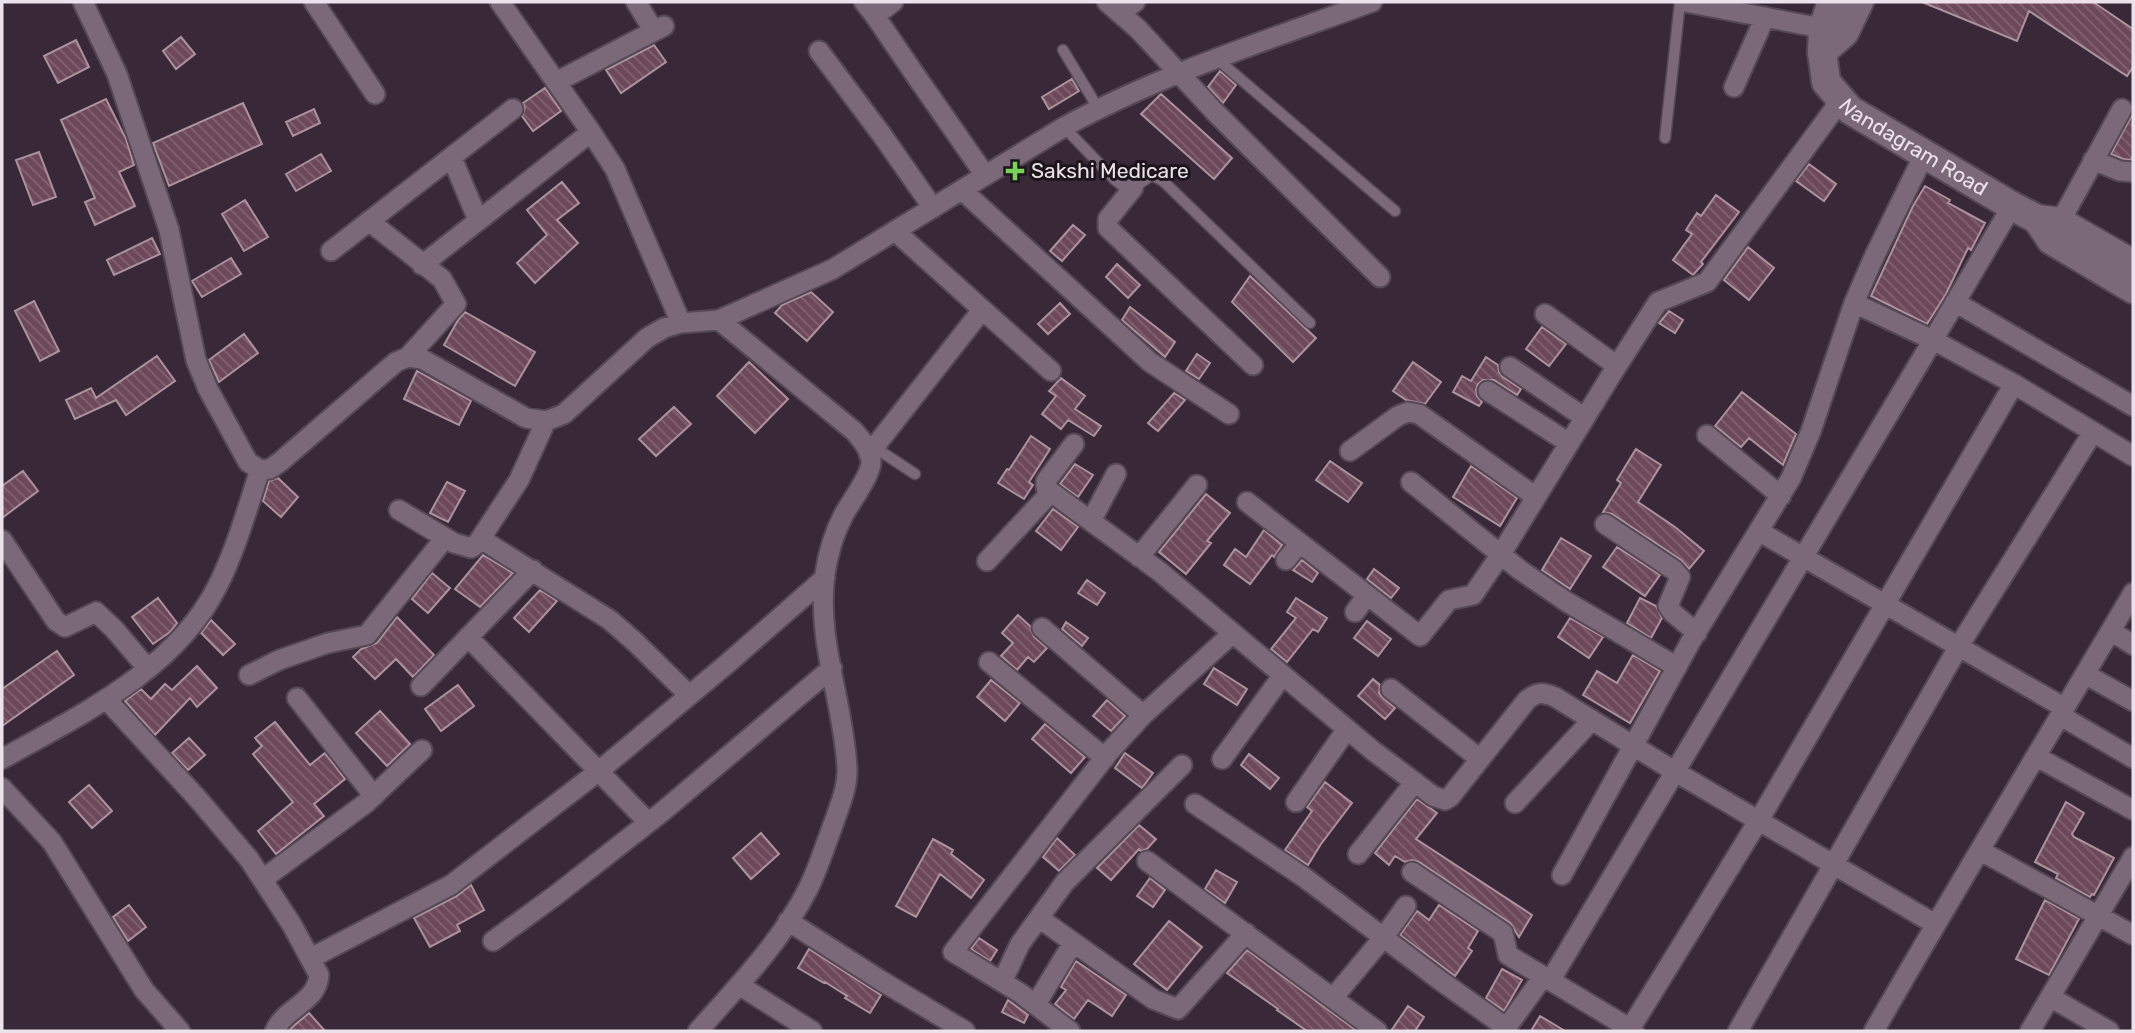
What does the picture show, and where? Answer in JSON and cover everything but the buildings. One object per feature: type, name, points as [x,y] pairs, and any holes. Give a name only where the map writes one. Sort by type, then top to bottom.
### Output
[{"type":"street","points":[[83,2],[117,74],[169,230],[197,360],[208,388],[248,462],[260,470],[270,469],[280,462],[396,362],[408,357],[456,304],[442,279],[369,221]]},
{"type":"street","points":[[314,2],[375,94]]},
{"type":"street","points":[[500,2],[614,169],[681,323]]},
{"type":"street","points":[[556,82],[659,28],[636,2]]},
{"type":"street","points":[[893,2],[870,9],[985,175]]},
{"type":"street","points":[[408,357],[422,359],[526,418],[546,421],[564,414],[647,338],[664,328],[681,323],[719,320],[833,269],[1098,108],[1180,73],[1372,2]]},
{"type":"street","points":[[1682,2],[1830,29],[1859,2]]},
{"type":"street","points":[[1121,6],[1138,29],[1214,111],[1380,277]]},
{"type":"street","points":[[1734,87],[1765,18]]},
{"type":"street","name":"Nandagram Road","points":[[1830,29],[1826,82],[1850,110],[2049,227]]},
{"type":"street","points":[[819,51],[933,208]]},
{"type":"street","points":[[1247,502],[1420,636],[1449,600],[1472,595],[1658,302],[1707,282],[1841,100]]},
{"type":"street","points":[[331,251],[513,108]]},
{"type":"street","points":[[2049,227],[2093,160],[2122,108]]},
{"type":"street","points":[[422,265],[591,132]]},
{"type":"street","points":[[1562,875],[1697,632],[1760,532],[1801,457],[1854,303],[1924,155]]},
{"type":"street","points":[[452,158],[478,220]]},
{"type":"street","points":[[2093,160],[2120,172],[2133,172]]},
{"type":"street","points":[[1133,188],[1108,219],[1108,228],[1253,365]]},
{"type":"street","points":[[962,190],[1150,362],[1228,414]]},
{"type":"street","points":[[1195,804],[1305,878],[1505,1029],[1546,979],[1674,771],[1805,556],[2011,206]]},
{"type":"street","points":[[2049,227],[2133,264]]},
{"type":"street","points":[[2049,227],[2133,289]]},
{"type":"street","points":[[895,231],[1051,371]]},
{"type":"street","points":[[1955,302],[2133,406]]},
{"type":"street","points":[[1854,303],[1933,340],[2014,384],[2133,456]]},
{"type":"street","points":[[698,1031],[739,985],[789,921],[808,888],[844,793],[847,770],[824,615],[825,578],[830,547],[843,517],[863,483],[871,462],[872,450],[982,310]]},
{"type":"street","points":[[1545,314],[1617,366]]},
{"type":"street","points":[[719,320],[854,431],[872,450]]},
{"type":"street","points":[[1510,367],[1585,418]]},
{"type":"street","points":[[1412,872],[1503,933],[1508,955],[1632,1030],[1759,820],[2014,384]]},
{"type":"street","points":[[1488,391],[1569,443]]},
{"type":"street","points":[[1350,451],[1398,416],[1408,412],[1419,414],[1535,497]]},
{"type":"street","points":[[400,510],[445,538],[471,548],[477,544],[519,480],[546,421]]},
{"type":"street","points":[[1738,1031],[1959,646],[2093,432]]},
{"type":"street","points":[[1707,435],[1781,496]]},
{"type":"street","points":[[1074,444],[1046,481],[1046,487],[1051,492],[1139,556],[1347,729],[1433,796],[1446,800],[1450,797],[1527,700],[1536,693],[1544,692],[1555,696],[1632,746],[1935,924]]},
{"type":"street","points":[[2,759],[107,700],[148,669],[196,622],[217,587],[233,550],[260,470]]},
{"type":"street","points":[[1091,521],[1116,474]]},
{"type":"street","points":[[1411,482],[1500,554],[1567,602],[1677,667]]},
{"type":"street","points":[[1139,556],[1196,485]]},
{"type":"street","points":[[987,561],[1051,492]]},
{"type":"street","points":[[1605,524],[1674,570],[1680,577],[1668,606],[1697,632]]},
{"type":"street","points":[[1760,532],[1959,646],[2133,758]]},
{"type":"street","points":[[249,675],[279,660],[328,643],[368,635],[445,538]]},
{"type":"street","points":[[481,538],[610,620],[689,695]]},
{"type":"street","points":[[2,540],[56,621],[65,627],[96,612],[148,669]]},
{"type":"street","points":[[1286,560],[1300,543]]},
{"type":"street","points":[[421,686],[533,570]]},
{"type":"street","points":[[311,958],[451,885],[598,771],[825,578]]},
{"type":"street","points":[[1874,1031],[2133,593]]},
{"type":"street","points":[[1355,612],[1367,595]]},
{"type":"street","points":[[1042,628],[1143,715]]},
{"type":"street","points":[[2111,631],[2133,645]]},
{"type":"street","points":[[1070,1031],[1036,1004],[953,952],[1105,758],[1143,715],[1233,633]]},
{"type":"street","points":[[468,637],[648,822]]},
{"type":"street","points":[[989,662],[1105,758]]},
{"type":"street","points":[[492,941],[556,895],[648,822],[832,668]]},
{"type":"street","points":[[2085,674],[2133,701]]},
{"type":"street","points":[[1222,759],[1283,675]]},
{"type":"street","points":[[1391,690],[1480,759]]},
{"type":"street","points":[[297,698],[374,796]]},
{"type":"street","points":[[107,700],[249,859],[311,958],[319,975],[315,990],[275,1031]]},
{"type":"street","points":[[1515,803],[1592,720]]},
{"type":"street","points":[[1296,802],[1347,729]]},
{"type":"street","points":[[263,879],[374,796],[422,750]]},
{"type":"street","points":[[2037,757],[2133,810]]},
{"type":"street","points":[[1002,982],[1020,944],[1065,882],[1182,765]]},
{"type":"street","points":[[1358,854],[1415,782]]},
{"type":"street","points":[[2,788],[52,842],[144,990],[180,1031]]},
{"type":"street","points":[[1981,851],[2133,935]]},
{"type":"street","points":[[1147,861],[1377,1031]]},
{"type":"street","points":[[2030,1031],[2097,915],[2131,865]]},
{"type":"street","points":[[1334,998],[1406,906]]},
{"type":"street","points":[[1039,918],[1153,999],[1178,1009],[1246,933]]},
{"type":"street","points":[[789,921],[965,1031]]},
{"type":"street","points":[[1036,1004],[1073,943]]},
{"type":"street","points":[[739,985],[812,1031]]},
{"type":"street","points":[[2050,997],[2109,1031]]},
{"type":"lane","points":[[1665,138],[1682,2]]},
{"type":"lane","points":[[1063,50],[1098,108]]},
{"type":"lane","points":[[1217,59],[1395,211]]},
{"type":"lane","points":[[1064,127],[1115,180],[1127,188],[1133,188],[1152,175],[1158,176],[1310,323]]},
{"type":"lane","points":[[872,450],[915,474]]},
{"type":"place","name":"Sakshi Medicare","points":[[1015,171]]}]
